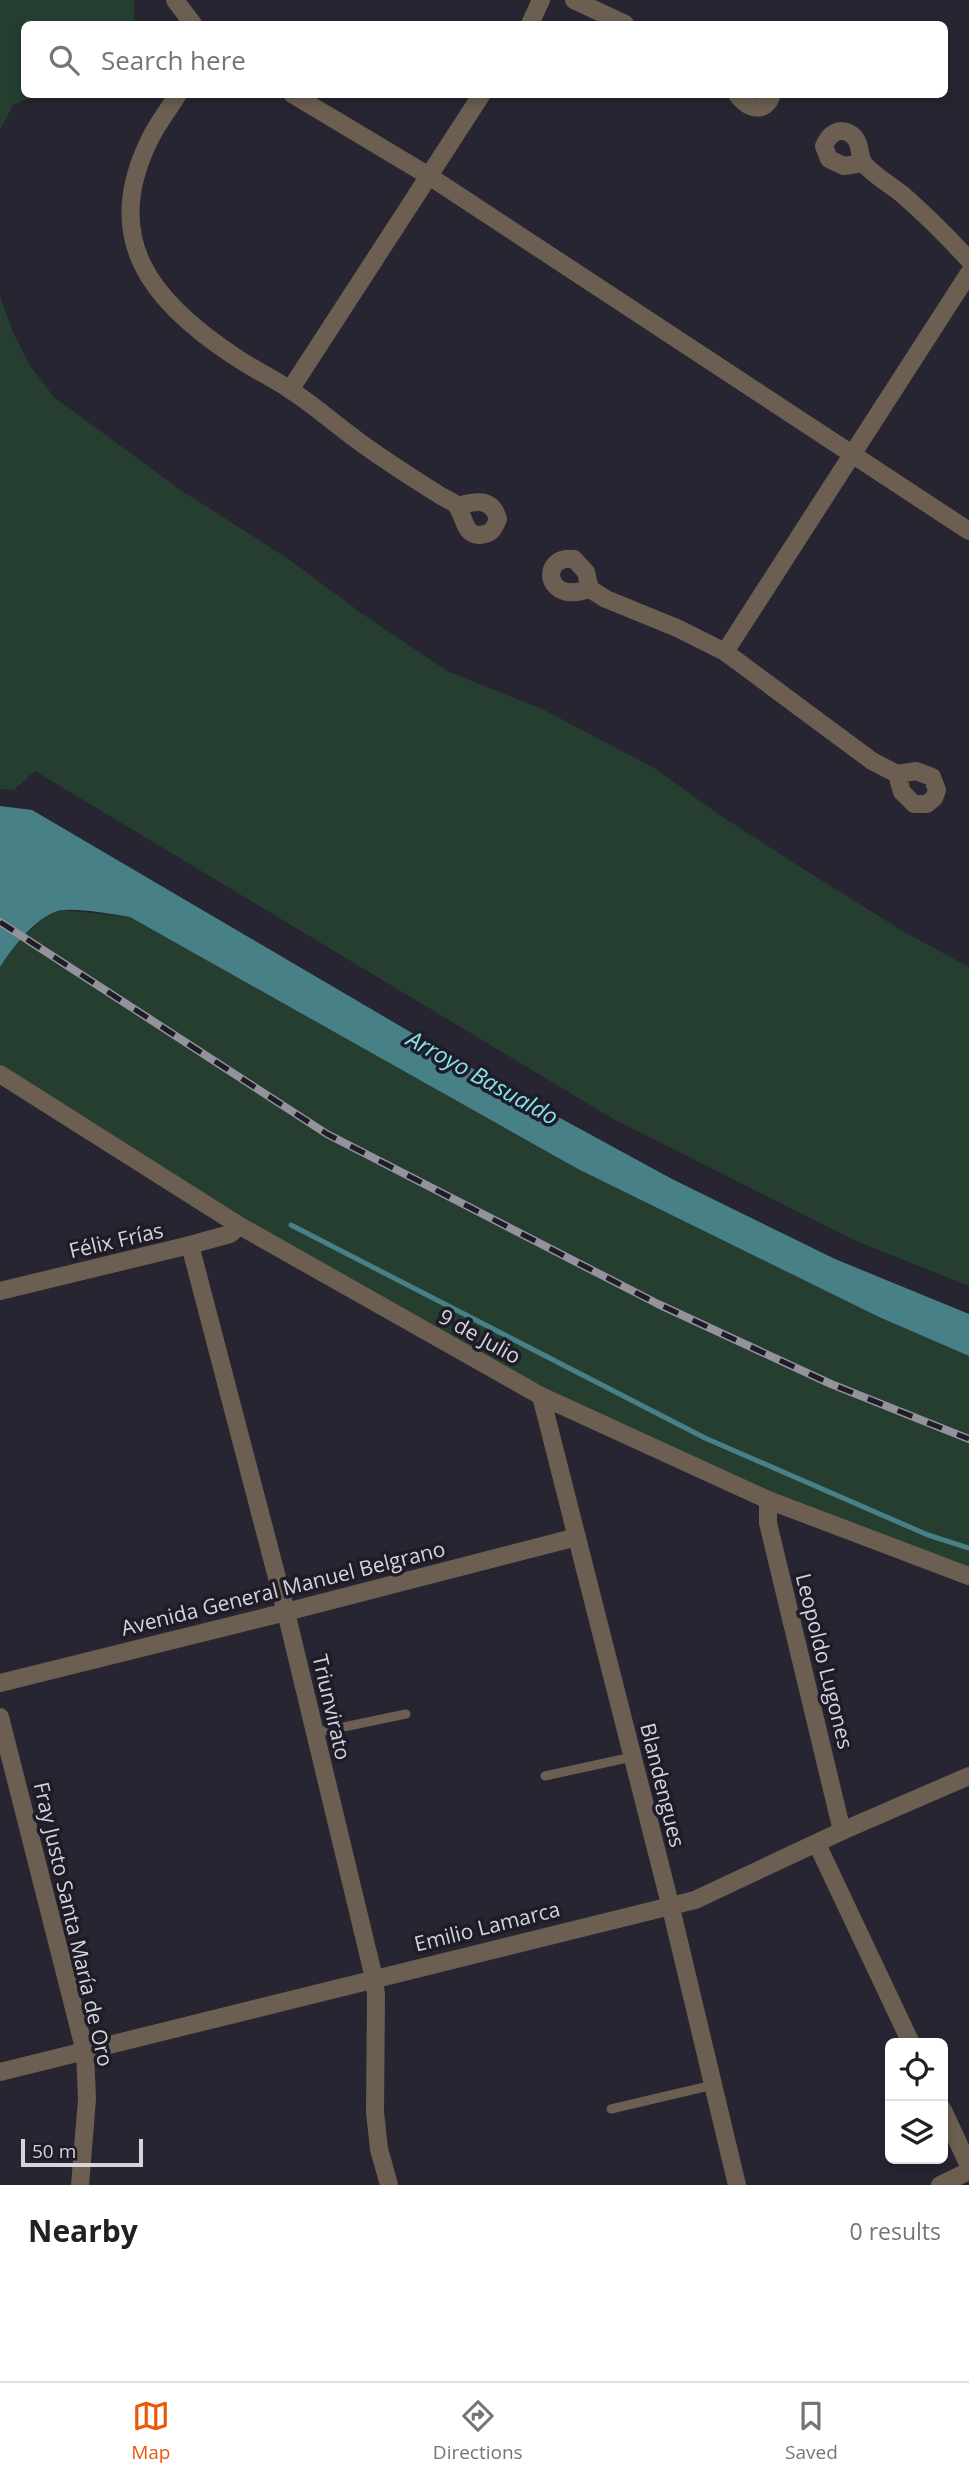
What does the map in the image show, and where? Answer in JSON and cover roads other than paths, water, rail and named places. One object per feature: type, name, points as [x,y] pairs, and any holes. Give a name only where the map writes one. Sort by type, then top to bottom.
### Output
[{"type":"street","points":[[175,0],[191,21]]},
{"type":"street","points":[[531,21],[541,0]]},
{"type":"street","points":[[574,0],[619,21]]},
{"type":"street","points":[[175,98],[150,138],[138,166],[130,208],[135,247],[152,283],[181,316],[236,357],[290,390],[403,472],[457,506]]},
{"type":"street","points":[[299,98],[429,176],[969,531]]},
{"type":"street","points":[[290,390],[479,98]]},
{"type":"street","points":[[739,98],[750,108],[764,107],[771,98]]},
{"type":"street","points":[[863,163],[921,211],[969,260]]},
{"type":"street","points":[[726,652],[969,273]]},
{"type":"street","points":[[590,589],[606,599],[677,628],[726,652],[848,745],[897,774]]},
{"type":"street","name":"9 de Julio","points":[[0,1074],[240,1226],[541,1396],[768,1500],[969,1576]]},
{"type":"street","name":"Félix Frías","points":[[0,1291],[190,1245],[230,1234],[240,1226]]},
{"type":"street","name":"Triunvirato","points":[[190,1245],[286,1612],[374,1978],[375,2112],[379,2149],[389,2185]]},
{"type":"street","name":"Blandengues","points":[[541,1396],[670,1904],[737,2185]]},
{"type":"street","name":"Leopoldo Lugones","points":[[768,1500],[768,1523],[842,1831]]},
{"type":"street","name":"Avenida General Manuel Belgrano","points":[[0,1683],[577,1536]]},
{"type":"street","name":"Fray Justo Santa María de Oro","points":[[0,1717],[85,2052],[87,2099],[80,2185]]},
{"type":"street","name":"Emilio Lamarca","points":[[0,2072],[695,1899],[969,1776]]},
{"type":"street","points":[[817,1844],[909,2038]]},
{"type":"street","points":[[948,2121],[969,2166]]},
{"type":"street","points":[[940,2185],[969,2171]]},
{"type":"lane","points":[[315,1733],[406,1714]]},
{"type":"lane","points":[[545,1776],[632,1757]]},
{"type":"lane","points":[[611,2109],[713,2085]]},
{"type":"water","name":"Arroyo Basualdo","points":[[0,806],[32,810],[516,1094],[672,1179],[835,1259],[969,1314],[969,1356],[879,1317],[578,1169],[130,917],[81,910],[55,912],[36,923],[0,967]]},
{"type":"waterway","points":[[291,1225],[705,1438],[928,1535],[969,1548]]},
{"type":"railway","points":[[0,922],[327,1134],[658,1304],[831,1384],[969,1439]]}]
